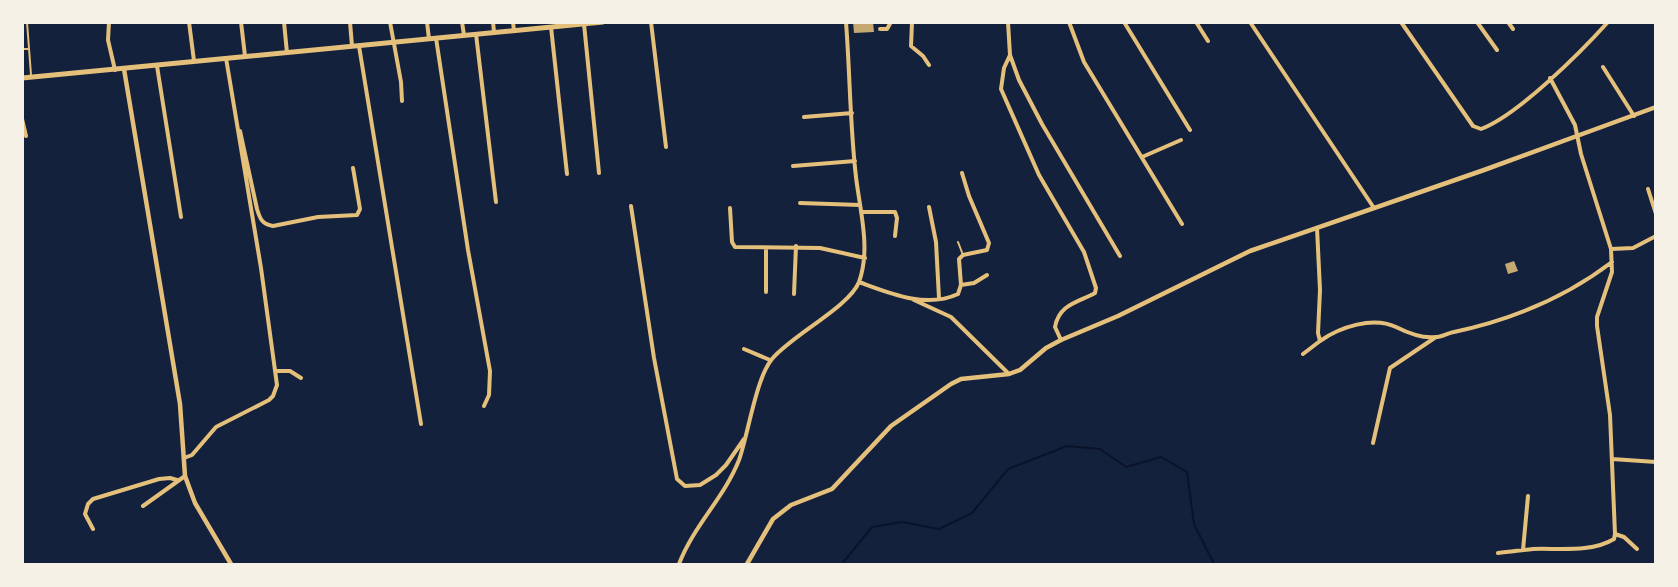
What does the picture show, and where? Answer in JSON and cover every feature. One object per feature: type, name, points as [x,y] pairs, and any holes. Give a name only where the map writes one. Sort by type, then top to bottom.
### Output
[{"type":"main road","points":[[22,78],[603,22]]},
{"type":"street","points":[[109,22],[108,40],[115,70]]},
{"type":"street","points":[[189,22],[194,61]]},
{"type":"street","points":[[241,22],[245,56]]},
{"type":"street","points":[[284,22],[287,52]]},
{"type":"street","points":[[350,22],[352,46]]},
{"type":"street","points":[[390,22],[392,43],[401,82],[402,101]]},
{"type":"street","points":[[427,22],[429,39]]},
{"type":"street","points":[[462,22],[464,35]]},
{"type":"street","points":[[493,22],[494,32]]},
{"type":"street","points":[[513,22],[514,31]]},
{"type":"street","points":[[533,22],[534,29]]},
{"type":"street","points":[[651,22],[666,147]]},
{"type":"street","points":[[679,564],[696,527],[734,470],[770,360],[802,332],[843,302],[859,282],[865,258],[855,161],[846,22]]},
{"type":"street","points":[[880,29],[887,29],[891,22]]},
{"type":"street","points":[[912,22],[911,46],[929,64]]},
{"type":"street","points":[[1008,22],[1010,55],[1019,80],[1042,124],[1120,256]]},
{"type":"street","points":[[1069,22],[1084,62],[1182,224]]},
{"type":"street","points":[[1124,22],[1190,130]]},
{"type":"street","points":[[1196,22],[1208,41]]},
{"type":"street","points":[[1250,22],[1334,145],[1374,208]]},
{"type":"street","points":[[1401,22],[1473,126],[1483,128],[1501,118],[1533,94],[1608,22]]},
{"type":"street","points":[[1476,22],[1498,50]]},
{"type":"street","points":[[1508,22],[1513,29]]},
{"type":"street","points":[[582,24],[599,173]]},
{"type":"street","points":[[551,27],[567,174]]},
{"type":"street","points":[[476,34],[496,202]]},
{"type":"street","points":[[436,38],[468,250],[490,371],[488,395],[484,406]]},
{"type":"street","points":[[359,46],[421,424]]},
{"type":"street","points":[[1010,55],[1002,75],[1002,89],[1039,175],[1084,252],[1096,288],[1096,293],[1075,302],[1061,312],[1055,327],[1061,340]]},
{"type":"street","points":[[226,58],[237,119],[260,220],[266,225],[273,226],[318,217],[357,215],[360,209],[353,168]]},
{"type":"street","points":[[157,66],[181,217]]},
{"type":"street","points":[[1603,67],[1634,116]]},
{"type":"street","points":[[124,69],[176,376],[186,476],[195,503],[230,564]]},
{"type":"street","points":[[1498,553],[1523,550],[1578,549],[1609,542],[1614,539],[1616,534],[1610,415],[1597,326],[1597,317],[1611,280],[1611,249],[1584,163],[1573,120],[1550,78]]},
{"type":"street","points":[[748,564],[773,519],[791,505],[832,489],[850,472],[875,441],[908,414],[961,380],[1009,374],[1020,370],[1046,348],[1061,340],[1118,316],[1241,255],[1656,107]]},
{"type":"street","points":[[804,116],[852,113]]},
{"type":"street","points":[[22,119],[26,136]]},
{"type":"street","points":[[184,458],[192,455],[216,427],[273,396],[277,385],[277,370],[240,154],[237,119]]},
{"type":"street","points":[[1142,157],[1181,140]]},
{"type":"street","points":[[793,166],[855,161]]},
{"type":"street","points":[[913,299],[939,298],[958,294],[961,285],[959,259],[962,255],[986,250],[989,243],[969,196],[962,173]]},
{"type":"street","points":[[1648,189],[1656,214]]},
{"type":"street","points":[[800,203],[860,204]]},
{"type":"street","points":[[631,206],[654,358],[677,479],[685,486],[700,485],[708,481],[726,465],[740,441],[744,439]]},
{"type":"street","points":[[930,207],[936,250],[939,298]]},
{"type":"street","points":[[730,208],[732,242],[735,247],[766,248],[796,246],[832,250],[865,258]]},
{"type":"street","points":[[861,212],[895,212],[895,236]]},
{"type":"street","points":[[1317,228],[1320,290],[1318,333],[1320,341]]},
{"type":"street","points":[[1611,249],[1633,248],[1656,236]]},
{"type":"street","points":[[794,294],[796,246]]},
{"type":"street","points":[[766,248],[766,292]]},
{"type":"street","points":[[1373,443],[1390,368],[1436,338],[1492,323],[1529,309],[1581,285],[1612,262]]},
{"type":"street","points":[[961,285],[974,284],[987,275]]},
{"type":"street","points":[[859,282],[913,299],[951,317],[1009,374]]},
{"type":"street","points":[[1302,354],[1320,341],[1346,328],[1377,322],[1395,326],[1418,336],[1436,338]]},
{"type":"street","points":[[744,350],[770,360]]},
{"type":"street","points":[[277,370],[290,371],[300,378]]},
{"type":"street","points":[[1612,459],[1656,462]]},
{"type":"street","points":[[143,506],[177,480],[186,476]]},
{"type":"street","points":[[93,529],[85,514],[88,504],[93,499],[155,480],[170,478],[177,480]]},
{"type":"street","points":[[1523,550],[1528,496]]},
{"type":"street","points":[[1616,534],[1624,537],[1637,549]]},
{"type":"lane","points":[[27,22],[31,77]]},
{"type":"lane","points":[[22,28],[27,28]]},
{"type":"lane","points":[[22,49],[29,49]]},
{"type":"lane","points":[[958,242],[962,255]]},
{"type":"building","points":[[853,22],[873,22],[874,32],[854,33]]},
{"type":"building","points":[[1514,261],[1518,271],[1508,274],[1505,264]]},
{"type":"waterway","points":[[842,564],[872,527],[902,522],[939,529],[972,513],[1008,469],[1067,446],[1100,449],[1126,467],[1161,457],[1187,472],[1194,524],[1214,564]]}]
